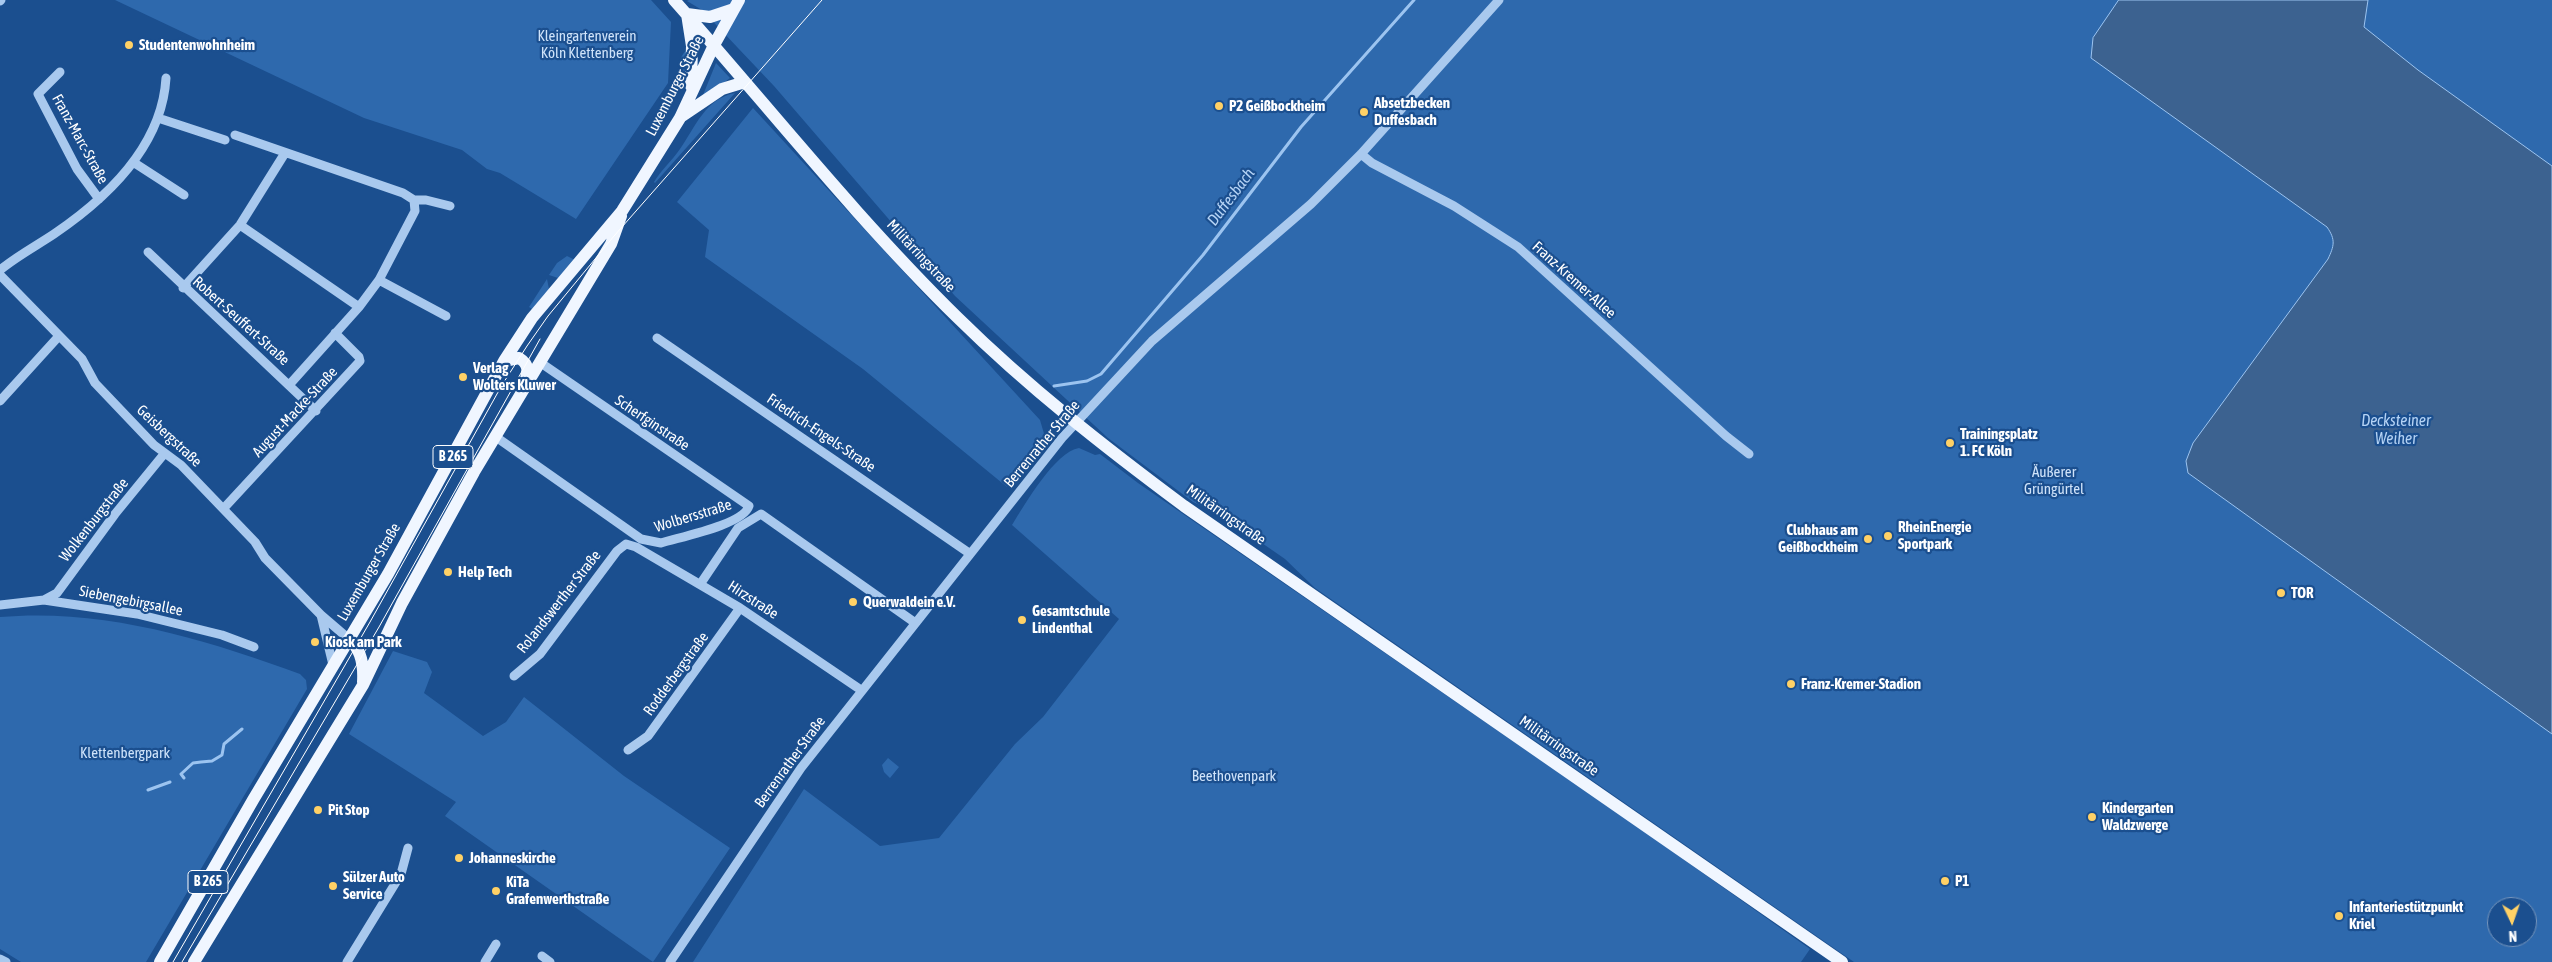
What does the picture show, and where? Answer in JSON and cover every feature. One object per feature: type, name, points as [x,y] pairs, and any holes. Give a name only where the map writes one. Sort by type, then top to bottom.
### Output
[{"type":"main road","name":"Militärringstraße","points":[[674,0],[810,160],[918,278],[971,331],[1076,423],[1184,506],[1842,962]]},
{"type":"main road","points":[[691,95],[692,46],[687,14],[710,17],[737,4]]},
{"type":"main road","name":"Luxemburger Straße","points":[[160,962],[333,665],[352,642],[504,361],[532,318],[622,211],[680,118],[714,45],[737,4]]},
{"type":"main road","points":[[680,118],[722,89],[745,82]]},
{"type":"main road","name":"Luxemburger Straße","points":[[194,962],[363,685],[420,569],[611,244],[622,211]]},
{"type":"main road","points":[[504,361],[519,358],[526,363],[528,368],[524,393]]},
{"type":"main road","points":[[352,642],[374,645],[385,638]]},
{"type":"main road","points":[[352,642],[363,665],[363,685]]},
{"type":"street","name":"Berrenrather Straße","points":[[670,962],[800,768],[969,553],[1076,423],[1152,341],[1311,204],[1361,154],[1499,0]]},
{"type":"street","name":"Franz-Marc-Straße","points":[[60,72],[38,94],[77,169],[98,199]]},
{"type":"street","name":"Franz-Marc-Straße","points":[[0,270],[54,234],[98,199],[133,162],[158,118],[165,95],[166,78]]},
{"type":"street","points":[[158,118],[226,140]]},
{"type":"street","points":[[234,135],[403,193],[414,200],[426,200],[450,206]]},
{"type":"street","points":[[183,288],[240,225],[285,153]]},
{"type":"street","name":"Franz-Kremer-Allee","points":[[1361,154],[1372,163],[1454,206],[1518,247],[1726,436],[1749,454]]},
{"type":"street","points":[[133,162],[184,195]]},
{"type":"street","name":"August-Macke-Straße","points":[[290,384],[359,307],[379,280],[414,211],[414,200]]},
{"type":"street","points":[[240,225],[359,307]]},
{"type":"street","name":"Robert-Seuffert-Straße","points":[[148,252],[183,288],[290,384],[316,410]]},
{"type":"street","name":"Geisbergstraße","points":[[0,275],[82,360],[95,383],[164,454],[181,466],[224,508],[256,542],[265,558],[321,615],[352,642]]},
{"type":"street","points":[[379,280],[446,316]]},
{"type":"street","name":"August-Macke-Straße","points":[[224,508],[360,361],[335,333]]},
{"type":"street","points":[[0,401],[59,336]]},
{"type":"street","name":"Friedrich-Engels-Straße","points":[[657,338],[969,553]]},
{"type":"street","name":"Scherfginstraße","points":[[541,363],[749,506]]},
{"type":"street","name":"Wolbersstraße","points":[[496,438],[641,539],[661,543],[726,524],[745,514],[749,506]]},
{"type":"street","name":"Wolkenburgstraße","points":[[44,600],[57,593],[110,521],[164,454]]},
{"type":"street","name":"Wolbersstraße","points":[[701,583],[738,528],[761,514],[914,622]]},
{"type":"street","name":"Hirzstraße","points":[[626,544],[636,547],[701,583],[861,690]]},
{"type":"street","name":"Rolandswerther Straße","points":[[514,676],[540,654],[617,551],[626,544]]},
{"type":"street","name":"Siebengebirgsallee","points":[[0,605],[44,600],[137,614],[222,635],[254,647]]},
{"type":"street","name":"Rodderbergstraße","points":[[628,750],[648,736],[740,608]]},
{"type":"street","points":[[321,615],[333,665]]},
{"type":"street","points":[[347,962],[400,874],[408,848]]},
{"type":"street","points":[[485,962],[496,944]]},
{"type":"street","points":[[542,956],[550,962]]},
{"type":"street","points":[[0,958],[6,962]]},
{"type":"green space","name":"Kleingartenverein Köln Klettenberg","points":[[115,0],[651,0],[671,22],[668,83],[576,219],[500,173],[487,169],[462,150],[364,118]]},
{"type":"green space","name":"Äußerer Grüngürtel","points":[[2552,0],[2552,962],[1854,962],[1315,588],[1285,559],[1220,514],[1193,502],[1108,438],[955,296],[774,86],[702,10],[687,1]]},
{"type":"green space","points":[[689,49],[682,84],[678,85],[680,60]]},
{"type":"green space","points":[[716,63],[730,78],[701,100]]},
{"type":"green space","points":[[735,93],[655,183],[709,107],[725,96]]},
{"type":"green space","points":[[753,108],[1040,420],[1045,437],[1007,487],[863,369],[705,257],[709,230],[677,202]]},
{"type":"green space","points":[[567,256],[575,260],[558,278],[549,275],[557,263]]},
{"type":"green space","points":[[547,279],[549,289],[532,309],[529,307]]},
{"type":"green space","name":"Beethovenpark","points":[[1079,448],[1095,455],[1100,454],[1138,483],[1642,830],[1810,949],[1801,962],[693,962],[804,789],[880,846],[939,838],[1015,744],[1043,717],[1119,619],[1012,525],[1041,480],[1060,459]]},
{"type":"green space","name":"Klettenbergpark","points":[[39,615],[77,617],[153,629],[190,638],[264,661],[300,674],[306,680],[307,689],[146,962],[21,962],[0,949],[0,617]]},
{"type":"green space","points":[[393,651],[427,662],[432,672],[424,693],[483,736],[506,722],[524,697],[624,776],[730,848],[653,962],[445,816],[456,802],[349,734]]},
{"type":"green space","points":[[888,758],[899,767],[890,778],[884,772],[882,765]]},
{"type":"water","name":"Decksteiner Weiher","points":[[2119,0],[2368,0],[2364,27],[2418,70],[2552,166],[2552,734],[2188,473],[2186,461],[2193,443],[2328,259],[2333,247],[2333,239],[2327,227],[2091,58],[2093,38]]},
{"type":"waterway","name":"Duffesbach","points":[[1054,386],[1087,381],[1101,374],[1203,255],[1301,127],[1414,0]]},
{"type":"waterway","points":[[201,762],[212,761],[222,755],[224,744],[242,729]]},
{"type":"waterway","points":[[184,778],[181,774],[193,763],[201,762]]},
{"type":"waterway","points":[[148,790],[170,782]]},
{"type":"tram line","points":[[173,962],[370,622],[502,385],[527,346],[548,316],[614,236],[822,0]]},
{"type":"tram line","points":[[182,962],[379,627],[540,339]]},
{"type":"place","name":"Studentenwohnheim","points":[[129,45]]},
{"type":"place","name":"P2 Geißbockheim","points":[[1219,106]]},
{"type":"place","name":"Absetzbecken Duffesbach","points":[[1364,112]]},
{"type":"place","name":"Verlag Wolters Kluwer","points":[[463,377]]},
{"type":"place","name":"Trainingsplatz 1. FC Köln","points":[[1950,443]]},
{"type":"place","name":"RheinEnergie Sportpark","points":[[1888,536]]},
{"type":"place","name":"Clubhaus am Geißbockheim","points":[[1868,539]]},
{"type":"place","name":"Help Tech","points":[[448,572]]},
{"type":"place","name":"TOR","points":[[2281,593]]},
{"type":"place","name":"Querwaldein e.V.","points":[[853,602]]},
{"type":"place","name":"Gesamtschule Lindenthal","points":[[1022,620]]},
{"type":"place","name":"Kiosk am Park","points":[[315,642]]},
{"type":"place","name":"Franz-Kremer-Stadion","points":[[1791,684]]},
{"type":"place","name":"Pit Stop","points":[[318,810]]},
{"type":"place","name":"Kindergarten Waldzwerge","points":[[2092,817]]},
{"type":"place","name":"Johanneskirche","points":[[459,858]]},
{"type":"place","name":"P1","points":[[1945,881]]},
{"type":"place","name":"Sülzer Auto Service","points":[[333,886]]},
{"type":"place","name":"KiTa Grafenwerthstraße","points":[[496,891]]},
{"type":"place","name":"Infanteriestützpunkt Kriel","points":[[2339,916]]}]
